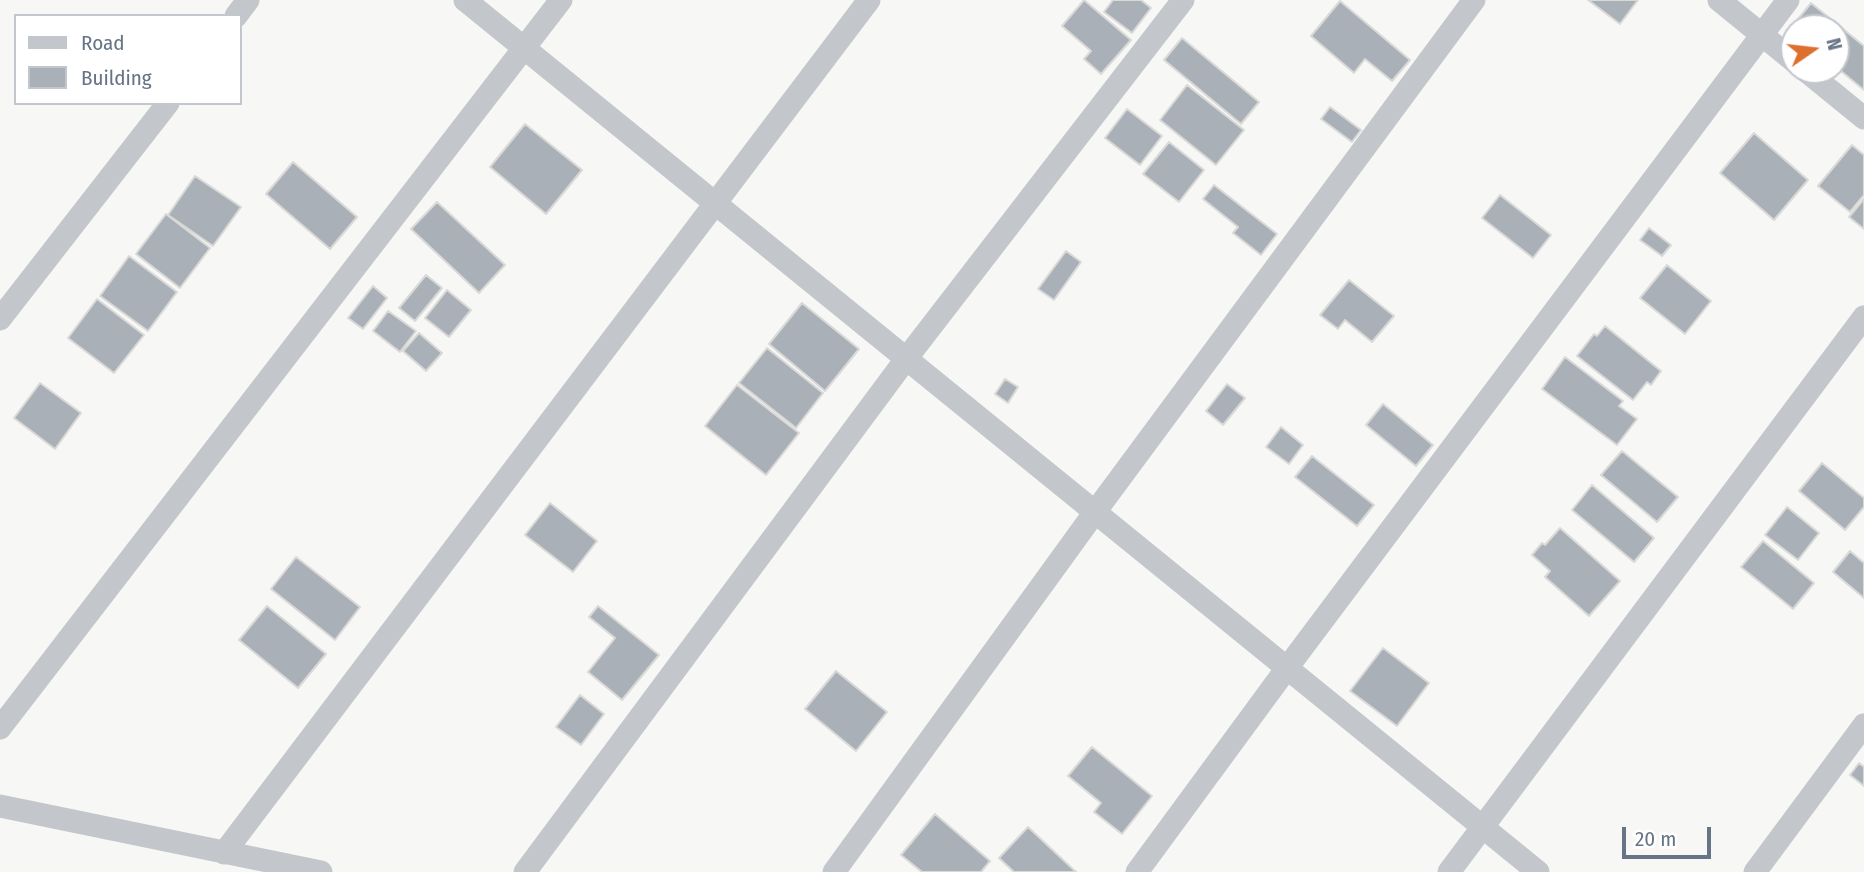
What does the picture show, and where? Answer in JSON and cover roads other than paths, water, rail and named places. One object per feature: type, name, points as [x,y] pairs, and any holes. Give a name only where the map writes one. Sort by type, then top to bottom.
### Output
[{"type":"street","points":[[465,0],[1538,872]]},
{"type":"street","points":[[0,728],[561,0]]},
{"type":"street","points":[[224,853],[869,0]]},
{"type":"street","points":[[525,872],[906,359],[1182,0]]},
{"type":"street","points":[[834,872],[1095,512],[1474,0]]},
{"type":"street","points":[[1719,0],[1780,50]]},
{"type":"street","points":[[1137,872],[1788,0]]},
{"type":"street","points":[[1822,84],[1864,118]]},
{"type":"street","points":[[0,319],[166,105]]},
{"type":"street","points":[[1449,872],[1864,317]]},
{"type":"street","points":[[1755,872],[1864,725]]},
{"type":"street","points":[[0,806],[321,872]]}]
